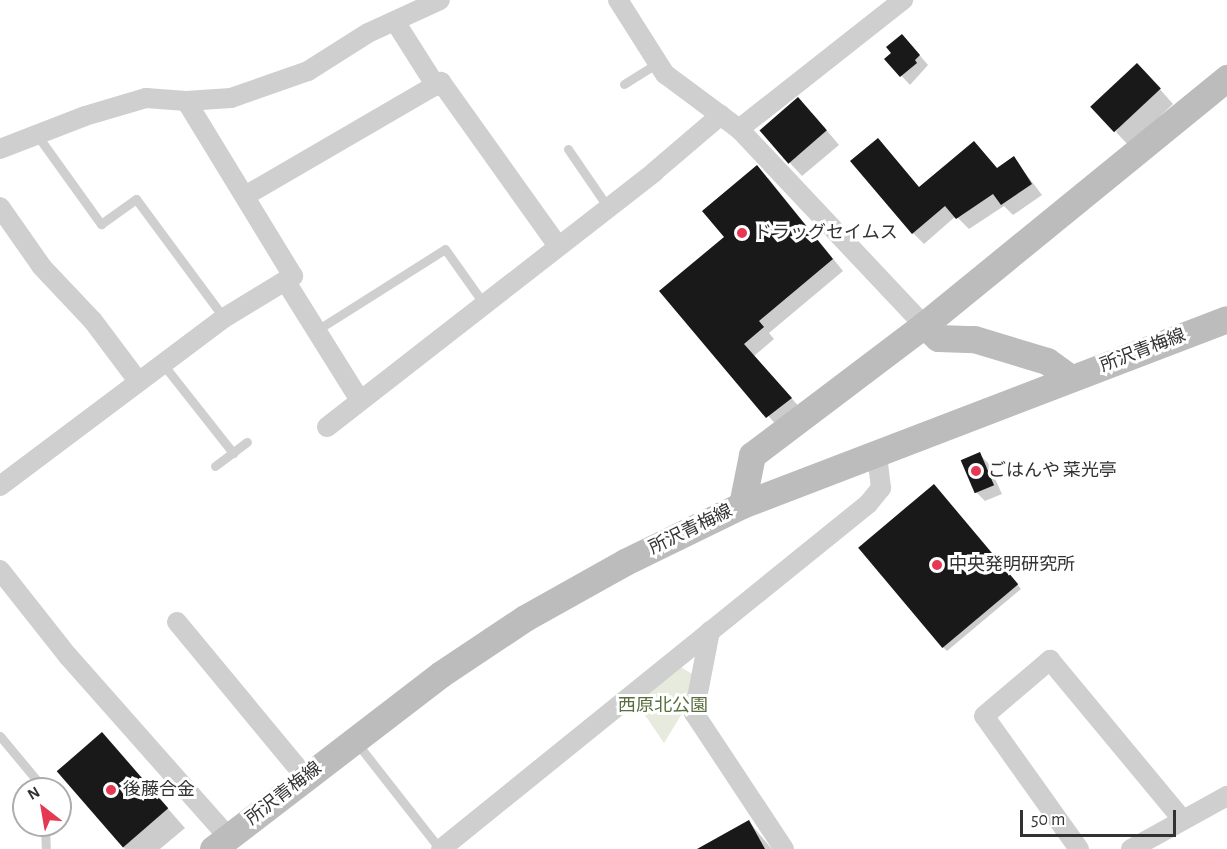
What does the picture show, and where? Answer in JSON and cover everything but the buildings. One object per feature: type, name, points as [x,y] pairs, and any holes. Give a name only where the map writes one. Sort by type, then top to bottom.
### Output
[{"type":"main road","points":[[742,505],[752,455],[924,325],[1227,78]]},
{"type":"main road","name":"所沢青梅線","points":[[221,843],[441,674],[525,618],[625,562],[742,505],[1227,319]]},
{"type":"main road","points":[[924,325],[938,338],[974,339],[1047,361],[1070,378]]},
{"type":"street","points":[[0,149],[146,98],[186,101],[231,98],[309,71],[368,33],[396,23],[440,0]]},
{"type":"street","points":[[618,0],[665,74],[739,129],[924,325]]},
{"type":"street","points":[[739,129],[903,0]]},
{"type":"street","points":[[396,23],[436,86]]},
{"type":"street","points":[[245,196],[441,82],[558,246]]},
{"type":"street","points":[[0,486],[224,318],[293,276],[186,101]]},
{"type":"street","points":[[327,427],[359,399],[372,394],[720,115]]},
{"type":"street","points":[[0,207],[42,267],[93,321],[138,381]]},
{"type":"street","points":[[286,282],[359,399]]},
{"type":"street","points":[[440,849],[868,504],[880,488],[878,454]]},
{"type":"street","points":[[0,570],[221,843]]},
{"type":"street","points":[[177,622],[305,777]]},
{"type":"street","points":[[710,631],[694,713],[784,849]]},
{"type":"street","points":[[1078,849],[984,716],[1050,660],[1183,820]]},
{"type":"street","points":[[1131,849],[1227,796]]},
{"type":"lane","points":[[624,84],[658,63]]},
{"type":"lane","points":[[37,135],[101,224],[136,199],[224,318]]},
{"type":"lane","points":[[568,149],[607,206]]},
{"type":"lane","points":[[317,330],[445,249],[483,304]]},
{"type":"lane","points":[[162,363],[233,453]]},
{"type":"lane","points":[[215,466],[247,442]]},
{"type":"lane","points":[[0,736],[34,777]]},
{"type":"lane","points":[[354,739],[440,849]]},
{"type":"green space","name":"西原北公園","points":[[679,666],[694,675],[683,712],[664,743],[636,702]]},
{"type":"place","name":"ドラッグセイムス","points":[[742,233]]},
{"type":"place","name":"ごはんや 菜光亭","points":[[976,471]]},
{"type":"place","name":"中央発明研究所","points":[[937,565]]},
{"type":"place","name":"後藤合金","points":[[111,790]]}]
